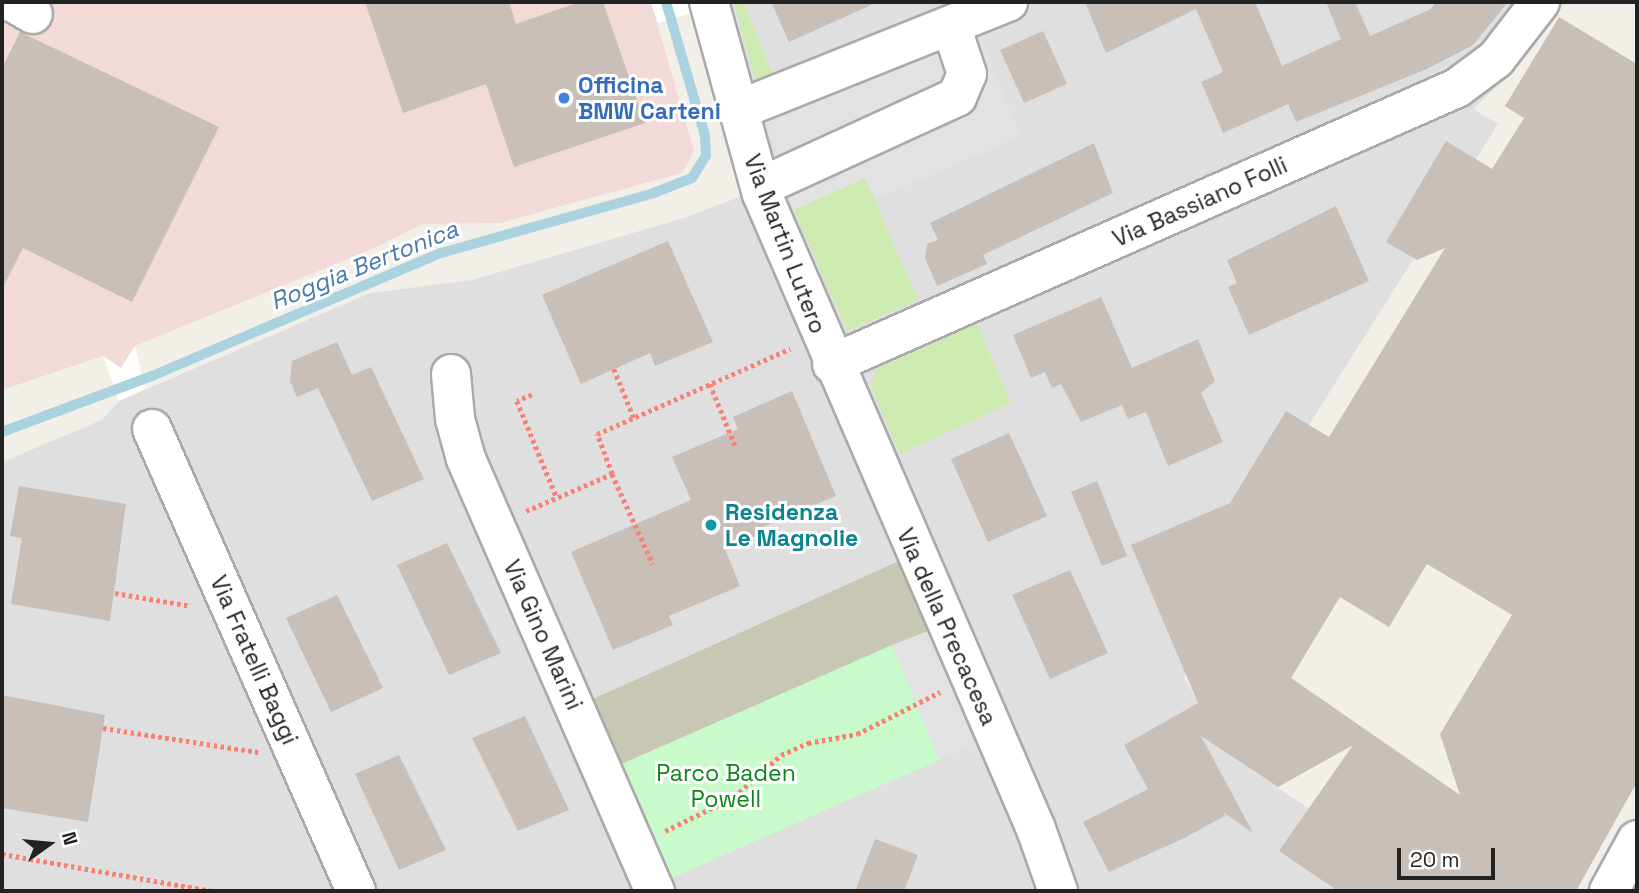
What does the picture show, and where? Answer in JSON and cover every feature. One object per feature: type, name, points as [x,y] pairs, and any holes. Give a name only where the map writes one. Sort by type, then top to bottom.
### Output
[{"type":"street","name":"Via Martin Lutero","points":[[709,2],[760,187],[826,350]]},
{"type":"street","points":[[738,110],[1008,2]]},
{"type":"street","name":"Via Bassiano Folli","points":[[826,350],[1457,88],[1496,59],[1540,2]]},
{"type":"street","points":[[760,187],[957,97],[967,74],[951,26]]},
{"type":"street","name":"Via della Precacesa","points":[[826,350],[1058,891]]},
{"type":"street","name":"Via Gino Marini","points":[[451,374],[459,439],[655,891]]},
{"type":"street","name":"Via Fratelli Baggi","points":[[152,429],[356,891]]},
{"type":"street","points":[[1609,891],[1637,840]]},
{"type":"path","points":[[653,564],[597,434],[710,384],[826,350]]},
{"type":"path","points":[[614,369],[634,418]]},
{"type":"path","points":[[710,384],[735,445]]},
{"type":"path","points":[[532,395],[517,401],[557,498]]},
{"type":"path","points":[[495,525],[612,474]]},
{"type":"path","points":[[114,593],[195,605],[224,593]]},
{"type":"path","points":[[635,844],[718,808],[781,755],[808,743],[857,734],[969,679]]},
{"type":"path","points":[[103,728],[257,752],[290,741]]},
{"type":"path","points":[[2,854],[212,891]]},
{"type":"shaded area","points":[[2,2],[651,2],[694,151],[682,173],[500,223],[423,224],[372,249],[135,346],[121,369],[103,356],[2,390]]},
{"type":"shaded area","points":[[711,2],[1565,2],[1517,67],[1473,109],[1498,124],[1309,425],[1184,677],[1228,754],[1432,891],[1060,891],[833,361]]},
{"type":"shaded area","points":[[974,24],[1021,136],[875,200],[865,178],[794,210],[763,112]]},
{"type":"shaded area","points":[[747,194],[1054,891],[2,891],[2,462],[102,420],[119,401],[370,293],[472,280],[684,218]]},
{"type":"shaded area","points":[[899,561],[928,631],[621,764],[593,699]]},
{"type":"shaded area","points":[[928,631],[974,746],[939,760],[892,645]]},
{"type":"green space","points":[[734,2],[743,2],[773,75],[756,82]]},
{"type":"green space","points":[[865,178],[918,300],[847,331],[794,210]]},
{"type":"green space","points":[[977,324],[1011,403],[900,454],[871,387],[876,369]]},
{"type":"green space","name":"Parco Baden Powell","points":[[892,645],[939,760],[672,878],[622,764]]},
{"type":"pier","points":[[651,2],[687,2],[691,13],[658,23]]},
{"type":"pier","points":[[135,346],[145,389],[119,401],[103,356],[121,368]]},
{"type":"building","name":"Officina BMW Carteni","points":[[365,2],[509,2],[516,24],[580,2],[603,2],[645,123],[514,167],[486,84],[403,113]]},
{"type":"building","points":[[771,2],[878,2],[789,42]]},
{"type":"building","points":[[1085,2],[1255,2],[1282,66],[1341,39],[1326,2],[1355,2],[1370,36],[1431,9],[1436,2],[1508,2],[1473,45],[1427,69],[1296,122],[1288,104],[1223,133],[1201,82],[1223,72],[1196,9],[1106,53]]},
{"type":"building","points":[[1559,17],[1637,64],[1637,782],[1576,891],[1338,891],[1279,851],[1353,745],[1278,787],[1201,736],[1253,833],[1223,812],[1225,816],[1180,840],[1109,872],[1083,822],[1148,789],[1124,745],[1198,703],[1131,545],[1230,503],[1286,411],[1329,437],[1445,248],[1417,260],[1386,242],[1446,141],[1492,169],[1524,118],[1505,106]],"holes":[[[1427,564],[1512,615],[1440,734],[1460,795],[1291,678],[1340,597],[1389,627]]]},
{"type":"building","points":[[1043,31],[1067,84],[1024,103],[1000,50]]},
{"type":"building","points":[[20,32],[219,127],[132,302],[23,248],[2,289],[2,68]]},
{"type":"building","points":[[1094,143],[1113,193],[983,255],[987,264],[937,286],[925,258],[927,244],[938,240],[930,223]]},
{"type":"building","points":[[1336,206],[1369,281],[1249,335],[1228,287],[1237,283],[1227,260]]},
{"type":"building","points":[[668,241],[713,342],[655,366],[650,353],[581,384],[542,295]]},
{"type":"building","points":[[1101,297],[1132,368],[1198,339],[1215,381],[1201,393],[1223,442],[1168,466],[1146,412],[1128,419],[1122,405],[1081,422],[1061,384],[1052,388],[1045,372],[1031,378],[1013,335]]},
{"type":"building","points":[[337,342],[352,375],[371,367],[424,479],[372,501],[318,388],[297,397],[290,381],[292,361]]},
{"type":"building","name":"Residenza Le Magnolie","points":[[792,391],[836,496],[765,526],[767,531],[725,549],[740,586],[669,616],[673,625],[613,650],[571,552],[691,500],[672,457],[738,429],[733,417]]},
{"type":"building","points":[[1009,433],[1047,516],[988,542],[951,459]]},
{"type":"building","points":[[1097,481],[1127,556],[1102,566],[1071,492]]},
{"type":"building","points":[[19,486],[126,504],[110,621],[11,604],[22,538],[10,536]]},
{"type":"building","points":[[447,543],[501,653],[449,675],[397,565]]},
{"type":"building","points":[[1070,570],[1108,653],[1050,679],[1012,595]]},
{"type":"building","points":[[337,595],[383,688],[331,712],[286,618]]},
{"type":"building","points":[[2,695],[105,715],[88,822],[2,808]]},
{"type":"building","points":[[525,716],[569,810],[518,831],[472,738]]},
{"type":"building","points":[[399,755],[446,850],[399,870],[355,774]]},
{"type":"building","points":[[875,839],[918,855],[904,891],[855,891]]},
{"type":"waterway","name":"Roggia Bertonica","points":[[2,432],[152,376],[441,253],[651,194],[692,178],[706,156],[705,136],[666,2]]},
{"type":"place","name":"Officina BMW Carteni","points":[[564,98]]},
{"type":"place","name":"Residenza Le Magnolie","points":[[711,525]]}]
